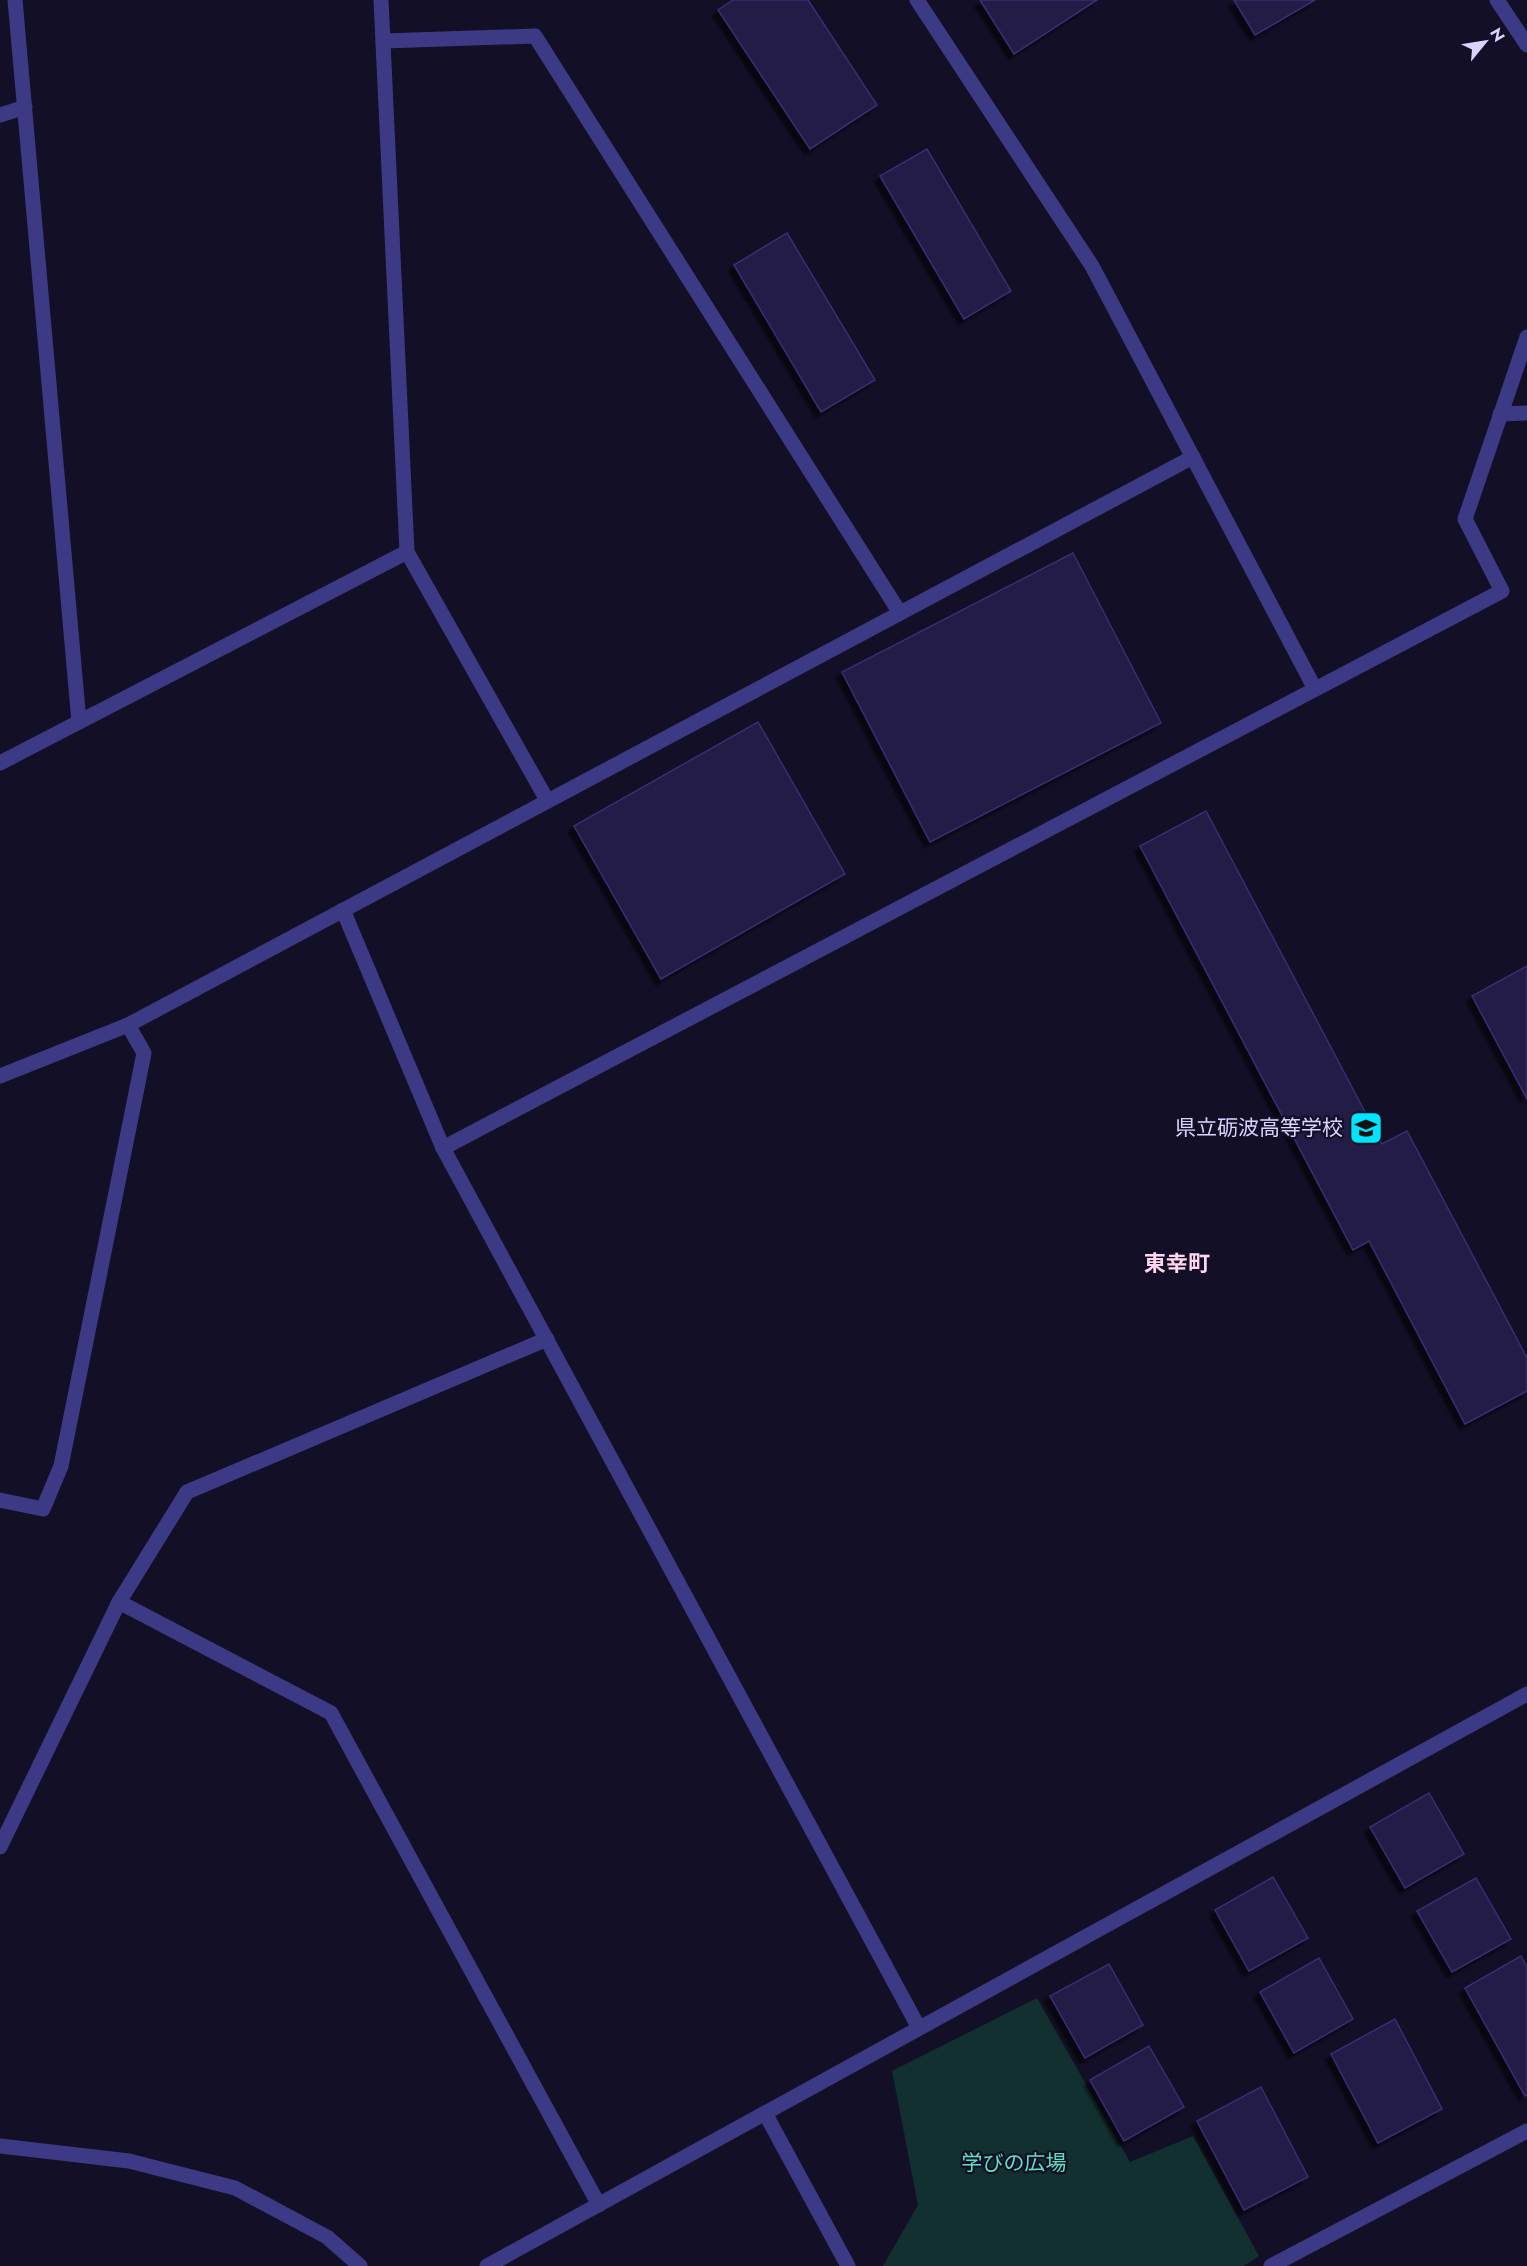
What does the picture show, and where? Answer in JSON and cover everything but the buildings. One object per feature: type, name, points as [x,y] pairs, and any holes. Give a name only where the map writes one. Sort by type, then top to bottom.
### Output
[{"type":"street","points":[[15,0],[79,722]]},
{"type":"street","points":[[381,0],[407,552],[547,800]]},
{"type":"street","points":[[917,0],[1092,266],[1315,689]]},
{"type":"street","points":[[1497,0],[1527,45]]},
{"type":"street","points":[[383,41],[535,36],[900,613]]},
{"type":"street","points":[[0,115],[25,107]]},
{"type":"street","points":[[443,1148],[1502,591],[1465,519],[1527,337]]},
{"type":"street","points":[[1500,414],[1527,413]]},
{"type":"street","points":[[0,1076],[128,1025],[1193,457]]},
{"type":"street","points":[[0,762],[407,552]]},
{"type":"street","points":[[343,910],[443,1148],[920,2028]]},
{"type":"street","points":[[0,1500],[43,1509],[61,1466],[144,1053],[128,1025]]},
{"type":"street","points":[[0,1847],[119,1602],[187,1492],[547,1339]]},
{"type":"street","points":[[119,1602],[331,1713],[598,2205]]},
{"type":"street","points":[[487,2266],[1527,1694]]},
{"type":"street","points":[[765,2113],[848,2266]]},
{"type":"street","points":[[1271,2266],[1527,2131]]},
{"type":"street","points":[[0,2146],[129,2161],[235,2188],[327,2237],[360,2266]]},
{"type":"green space","name":"学びの広場","points":[[1037,1998],[1130,2162],[1193,2136],[1259,2256],[1244,2266],[883,2266],[918,2205],[892,2071]]},
{"type":"place","name":"県立砺波高等学校","points":[[1366,1128]]},
{"type":"district","name":"東幸町","points":[[1177,1263]]}]
